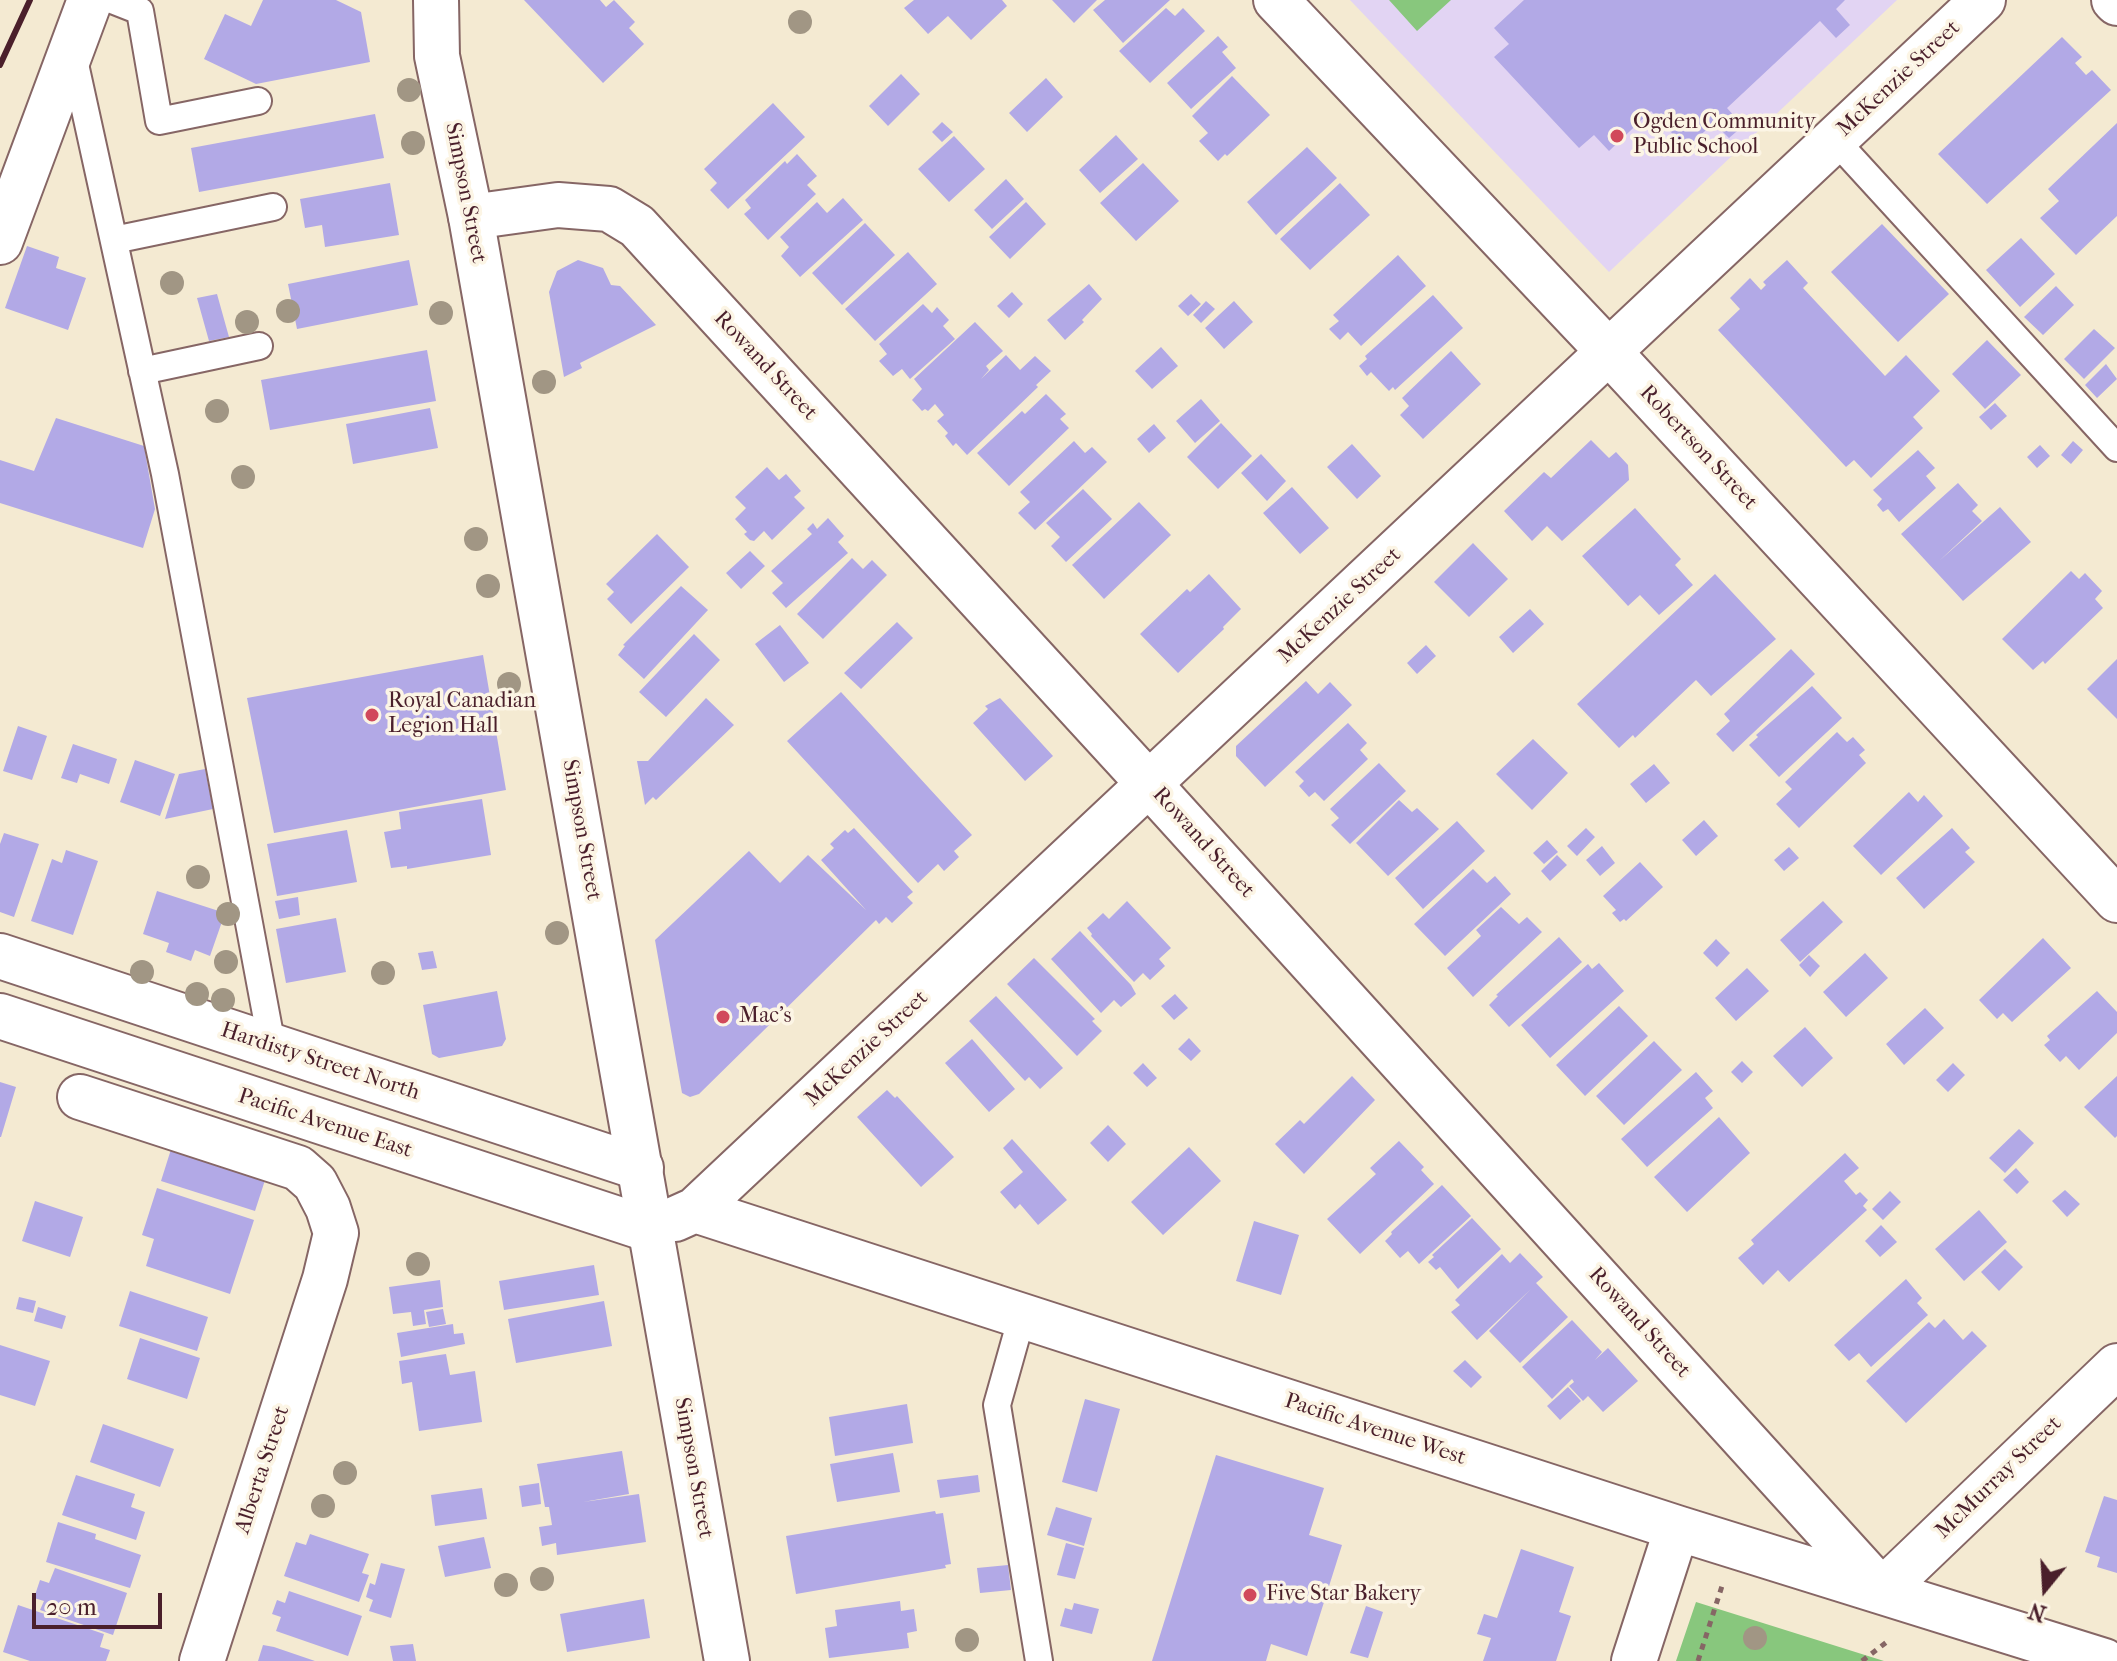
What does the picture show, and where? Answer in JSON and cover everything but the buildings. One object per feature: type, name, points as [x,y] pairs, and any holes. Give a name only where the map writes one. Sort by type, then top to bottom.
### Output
[{"type":"street","points":[[0,242],[90,0]]},
{"type":"street","name":"Simpson Street","points":[[436,0],[437,56],[471,217],[727,1661]]},
{"type":"street","name":"Robertson Street","points":[[1276,0],[1610,353],[2117,900]]},
{"type":"street","name":"McKenzie Street","points":[[695,1210],[1983,0]]},
{"type":"street","name":"Rowand Street","points":[[471,217],[558,205],[609,209],[637,226],[1882,1591]]},
{"type":"street","name":"Hardisty Street North","points":[[0,956],[641,1168]]},
{"type":"street","name":"Pacific Avenue East","points":[[0,1016],[651,1230]]},
{"type":"street","name":"Alberta Street","points":[[80,1097],[298,1168],[315,1183],[336,1233],[325,1279],[202,1661]]},
{"type":"street","points":[[651,1230],[695,1210]]},
{"type":"street","name":"Pacific Avenue West","points":[[695,1210],[1677,1528],[2104,1661]]},
{"type":"street","name":"McMurray Street","points":[[1882,1591],[2117,1366]]},
{"type":"street","points":[[1634,1661],[1677,1528]]},
{"type":"lane","points":[[112,0],[140,11],[159,121],[258,101]]},
{"type":"lane","points":[[71,47],[165,474],[272,1046]]},
{"type":"lane","points":[[1835,140],[2117,448]]},
{"type":"lane","points":[[114,240],[273,207]]},
{"type":"lane","points":[[142,371],[259,346]]},
{"type":"lane","points":[[1022,1316],[997,1405],[1039,1661]]},
{"type":"path","points":[[1698,1661],[1724,1580]]},
{"type":"path","points":[[1862,1661],[1892,1638]]},
{"type":"shaded area","name":"Ogden Community Public School","points":[[1350,0],[1897,0],[1609,272]]},
{"type":"green space","points":[[1389,0],[1451,0],[1417,31]]},
{"type":"green space","points":[[1696,1602],[1884,1661],[1676,1661]]},
{"type":"railway","points":[[0,65],[30,0]]},
{"type":"place","name":"Ogden Community Public School","points":[[1617,136]]},
{"type":"place","name":"Royal Canadian Legion Hall","points":[[372,715]]},
{"type":"place","name":"Mac's","points":[[723,1017]]},
{"type":"place","name":"Five Star Bakery","points":[[1250,1595]]}]
